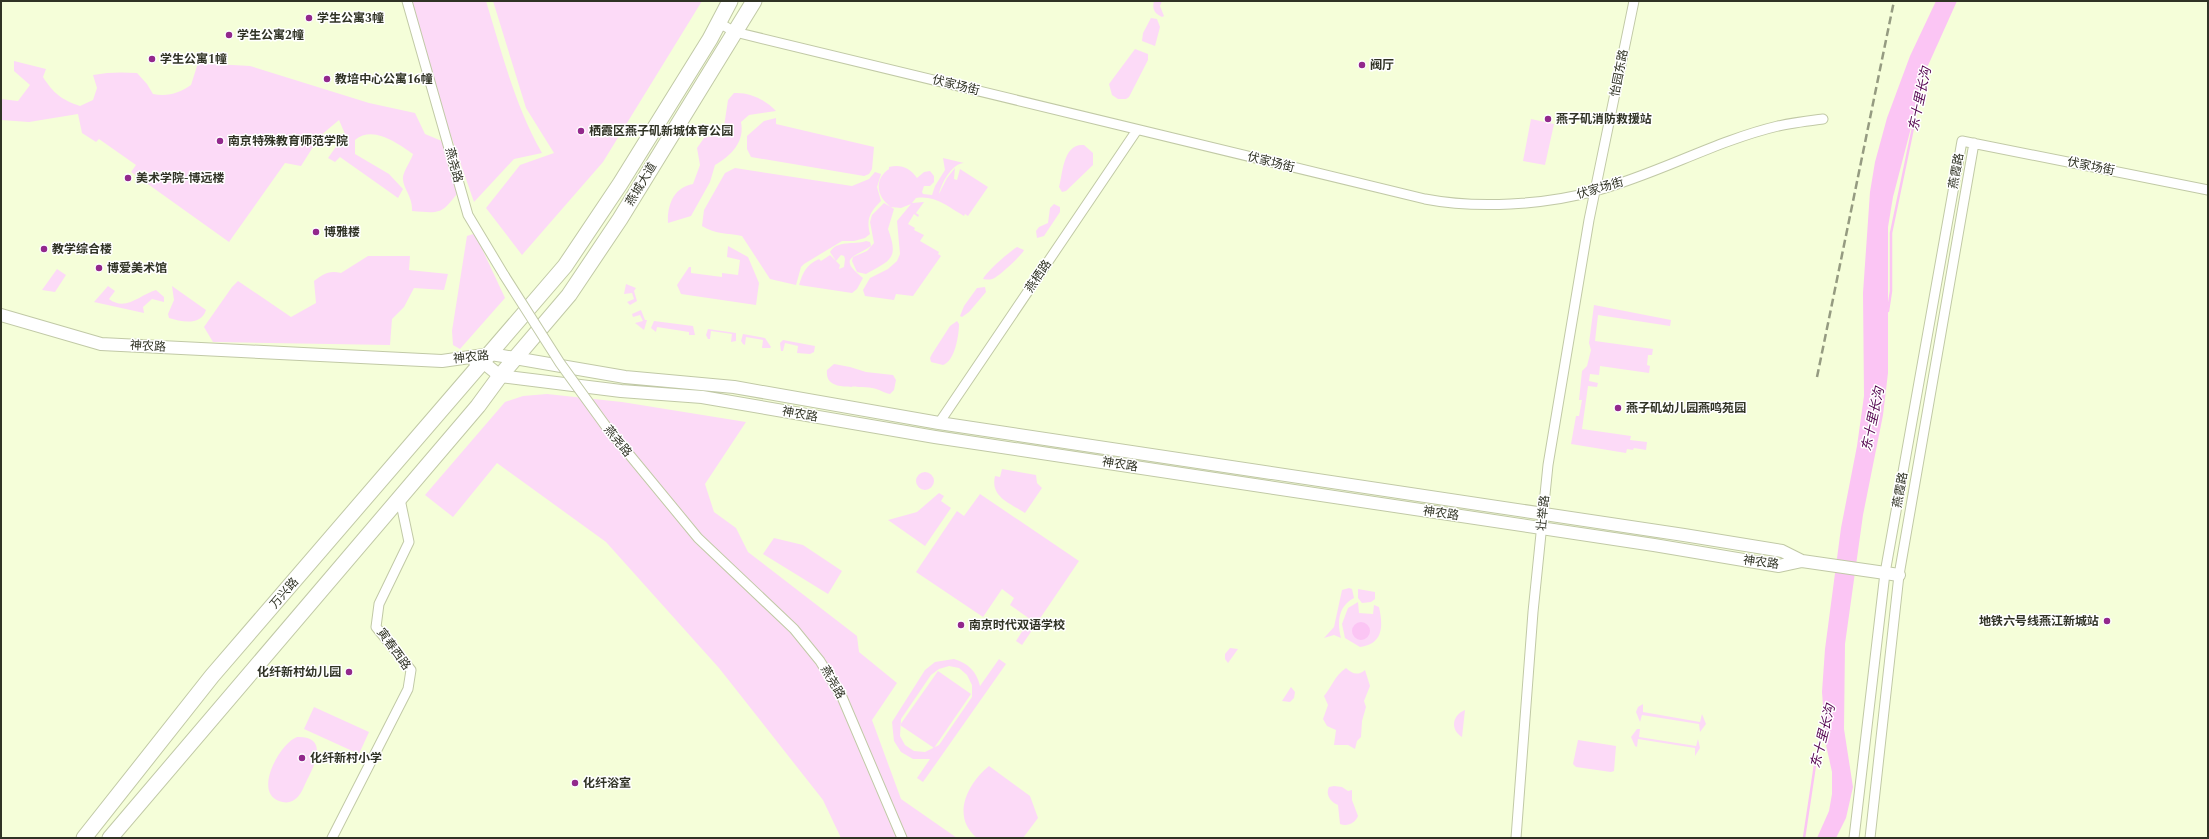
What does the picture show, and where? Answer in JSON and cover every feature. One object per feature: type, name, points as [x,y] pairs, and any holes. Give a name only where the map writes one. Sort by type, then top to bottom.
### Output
[{"type":"main road","name":"燕城大道","points":[[487,358],[565,266],[620,184],[719,22],[730,1]]},
{"type":"main road","name":"燕城大道","points":[[516,359],[574,288],[620,219],[754,1]]},
{"type":"main road","name":"万兴路","points":[[84,838],[212,676],[487,358]]},
{"type":"main road","points":[[110,838],[227,698],[400,499],[478,406],[500,376],[516,359]]},
{"type":"street","name":"燕尧路","points":[[407,1],[468,214],[504,275],[560,363],[605,425],[698,538],[794,629],[820,661],[842,697],[902,838]]},
{"type":"street","name":"怡园东路","points":[[1596,191],[1634,1]]},
{"type":"street","name":"伏家场街","points":[[719,22],[735,32],[1453,205],[1473,206],[1554,199],[1596,191],[1705,150],[1778,126],[1823,119]]},
{"type":"street","name":"燕栖路","points":[[939,423],[1138,130]]},
{"type":"street","name":"燕霞路","points":[[1854,838],[1885,573],[1962,141],[1974,143],[1899,575],[1870,838]]},
{"type":"street","name":"伏家场街","points":[[1974,143],[2208,190]]},
{"type":"street","name":"壮举路","points":[[1516,838],[1542,514],[1589,220],[1596,191]]},
{"type":"street","name":"神农路","points":[[1,315],[101,344],[442,361],[487,358],[516,359],[625,377],[734,387],[939,423],[1782,551],[1802,561],[1899,575]]},
{"type":"street","name":"神农路","points":[[487,358],[500,376],[621,391],[702,397],[935,437],[1541,528],[1779,566],[1802,561]]},
{"type":"street","name":"寅春西路","points":[[332,838],[408,690],[411,670],[376,627],[379,604],[409,542],[400,499]]},
{"type":"shaded area","points":[[404,1],[486,1],[504,60],[524,117],[542,153],[514,159],[474,202]]},
{"type":"shaded area","name":"栖霞区燕子矶新城体育公园","points":[[493,1],[702,1],[603,162],[522,255],[486,208],[520,165],[554,153],[526,108]]},
{"type":"shaded area","points":[[1154,1],[1162,1],[1160,6],[1164,16],[1162,17],[1155,12],[1153,6]]},
{"type":"shaded area","points":[[1151,18],[1157,19],[1160,27],[1155,46],[1142,41],[1143,33]]},
{"type":"shaded area","points":[[1135,49],[1148,54],[1148,60],[1129,97],[1126,99],[1118,99],[1112,95],[1109,84]]},
{"type":"shaded area","points":[[14,61],[46,69],[43,77],[50,87],[58,95],[80,106],[93,100],[97,88],[93,75],[115,72],[137,73],[147,84],[153,94],[168,95],[178,92],[191,85],[198,63],[250,66],[369,103],[415,113],[425,134],[449,144],[462,188],[450,203],[442,210],[437,212],[412,211],[411,201],[404,185],[403,177],[413,154],[385,137],[377,135],[369,134],[355,140],[355,154],[389,174],[403,189],[398,198],[340,157],[335,162],[328,158],[345,134],[339,120],[320,136],[301,166],[285,163],[229,242],[131,172],[136,165],[99,139],[96,142],[82,133],[78,114],[29,122],[1,120],[1,99],[18,101],[30,85],[14,71]]},
{"type":"shaded area","points":[[734,93],[752,95],[763,100],[776,111],[749,115],[741,122],[741,136],[736,148],[715,165],[710,182],[691,216],[668,223],[670,204],[676,193],[686,186],[693,184],[700,165],[697,148],[704,138],[723,133],[728,100]]},
{"type":"shaded area","points":[[776,118],[776,124],[874,147],[872,169],[869,174],[864,176],[751,157],[747,149],[747,136],[764,121]]},
{"type":"shaded area","points":[[1531,119],[1554,124],[1545,165],[1523,161]]},
{"type":"shaded area","points":[[1084,145],[1093,153],[1093,165],[1066,191],[1062,192],[1059,187],[1065,160],[1072,149],[1077,146]]},
{"type":"shaded area","points":[[943,158],[964,163],[955,166],[951,170],[942,185],[939,194],[947,178],[955,168],[954,179],[957,180],[960,169],[988,187],[968,216],[965,214],[964,216],[936,200],[930,198],[916,198],[912,203],[924,202],[916,213],[919,215],[918,217],[914,214],[908,224],[915,228],[914,230],[924,235],[920,241],[939,252],[938,254],[941,256],[913,296],[896,294],[894,300],[865,296],[863,290],[870,278],[888,269],[897,261],[900,254],[897,221],[911,204],[901,208],[891,207],[882,198],[879,183],[884,173],[889,169],[889,167],[893,166],[908,169],[917,178],[924,172],[930,171],[934,176],[934,182],[930,186],[924,186],[922,192],[923,194],[932,195],[935,186],[945,170]]},
{"type":"shaded area","points":[[735,168],[852,186],[869,179],[875,172],[881,174],[877,187],[881,201],[870,216],[868,224],[870,234],[865,238],[854,241],[842,241],[804,264],[801,267],[796,285],[770,279],[742,236],[716,232],[702,226],[704,210],[725,173]]},
{"type":"shaded area","points":[[884,203],[894,209],[888,229],[893,247],[890,258],[887,262],[866,274],[857,272],[852,261],[853,257],[867,251],[874,243],[870,222],[872,215]]},
{"type":"shaded area","points":[[1054,204],[1060,207],[1060,212],[1044,236],[1037,238],[1036,231],[1039,227],[1048,223],[1050,208]]},
{"type":"shaded area","points":[[473,234],[477,238],[505,298],[460,349],[453,345],[452,331],[467,236]]},
{"type":"shaded area","points":[[866,241],[870,242],[871,246],[851,258],[851,266],[863,278],[857,289],[852,293],[799,285],[806,269],[815,261],[819,259],[821,261],[830,255],[836,261],[830,252],[833,248],[841,244]],"holes":[[[841,255],[844,256],[844,267],[839,269],[840,265],[836,261]]]},
{"type":"shaded area","points":[[728,246],[748,257],[759,283],[756,305],[681,294],[677,285],[689,267],[691,267],[691,273],[722,277],[722,273],[738,275],[740,260],[727,257]]},
{"type":"shaded area","points":[[1017,247],[1024,250],[1012,264],[994,278],[990,280],[983,279],[998,262]]},
{"type":"shaded area","points":[[368,256],[410,256],[409,270],[448,274],[444,290],[414,288],[404,307],[392,319],[390,345],[213,342],[204,327],[232,287],[238,281],[291,317],[316,303],[314,281],[326,273],[341,273]]},
{"type":"shaded area","points":[[57,269],[66,275],[55,292],[42,290]]},
{"type":"shaded area","points":[[626,284],[636,288],[634,291],[637,301],[630,305],[627,302],[634,299],[632,293],[624,294]]},
{"type":"shaded area","points":[[108,286],[115,291],[109,299],[115,303],[127,303],[156,290],[164,297],[164,302],[152,299],[143,307],[144,313],[94,302]]},
{"type":"shaded area","points":[[172,286],[206,310],[200,319],[190,322],[169,318],[168,314],[174,300]]},
{"type":"shaded area","points":[[985,287],[986,292],[969,312],[962,317],[960,316],[964,306],[977,288]]},
{"type":"shaded area","points":[[1594,305],[1671,320],[1670,326],[1598,315],[1595,341],[1653,349],[1652,355],[1648,355],[1647,365],[1650,366],[1649,373],[1600,366],[1599,375],[1590,374],[1589,381],[1598,383],[1597,387],[1588,386],[1582,429],[1631,436],[1630,440],[1647,442],[1646,450],[1634,448],[1633,450],[1627,449],[1626,453],[1571,444],[1576,416],[1579,416],[1582,400],[1579,400],[1582,371],[1587,366],[1591,350],[1589,343]]},
{"type":"shaded area","points":[[641,310],[645,320],[647,320],[644,330],[635,323],[643,321],[640,315],[633,317],[632,314]]},
{"type":"shaded area","points":[[654,321],[693,326],[695,335],[689,335],[689,332],[657,327],[656,332],[651,328]]},
{"type":"shaded area","points":[[957,321],[959,324],[956,347],[951,358],[943,365],[931,362],[930,358],[932,354],[950,326]]},
{"type":"shaded area","points":[[708,329],[736,333],[736,341],[731,342],[732,334],[711,331],[710,339],[708,339],[706,335]]},
{"type":"shaded area","points":[[743,334],[765,338],[771,347],[762,348],[763,340],[746,337],[745,345],[741,341]]},
{"type":"shaded area","points":[[783,340],[815,346],[814,352],[810,354],[797,353],[798,346],[785,343],[783,351],[781,351],[780,343]]},
{"type":"shaded area","points":[[834,364],[866,372],[893,375],[896,380],[894,390],[890,394],[866,387],[836,385],[827,377],[827,370]]},
{"type":"shaded area","points":[[547,394],[622,402],[746,422],[705,484],[714,512],[736,528],[748,552],[857,636],[859,652],[897,683],[872,720],[901,799],[957,838],[841,838],[823,800],[719,668],[606,542],[497,463],[453,517],[425,495],[505,402],[523,396]]},
{"type":"shaded area","points":[[1002,469],[1036,475],[1037,483],[1042,488],[1025,513],[1002,499],[995,489],[995,476],[1000,477]]},
{"type":"shaded area","points":[[925,472],[931,475],[934,481],[931,487],[925,490],[919,487],[916,481],[919,475]]},
{"type":"shaded area","points":[[939,493],[944,496],[941,501],[951,508],[925,546],[888,520],[917,512]]},
{"type":"shaded area","points":[[980,494],[1079,561],[1022,645],[1016,641],[1030,619],[1010,605],[1014,598],[1002,589],[983,617],[916,572],[957,511],[964,516]]},
{"type":"shaded area","points":[[774,538],[803,545],[842,571],[828,594],[763,554]]},
{"type":"shaded area","points":[[1349,588],[1352,589],[1354,598],[1349,601],[1340,615],[1339,627],[1341,638],[1334,635],[1324,638],[1334,627],[1342,590]]},
{"type":"shaded area","points":[[1358,589],[1375,592],[1375,599],[1371,602],[1362,603],[1358,598]]},
{"type":"shaded area","points":[[1358,602],[1359,613],[1373,614],[1374,605],[1379,607],[1381,620],[1378,638],[1368,645],[1360,647],[1345,638],[1342,624],[1348,608]]},
{"type":"shaded area","points":[[1230,648],[1238,649],[1228,663],[1225,659],[1225,654]]},
{"type":"shaded area","points":[[954,659],[964,663],[977,676],[980,686],[999,659],[1006,664],[923,782],[917,778],[930,759],[913,759],[901,752],[894,741],[892,722],[925,670],[935,662]],"holes":[[[949,666],[959,668],[967,675],[972,685],[972,697],[939,745],[925,752],[914,751],[905,745],[900,736],[901,719],[931,675],[939,669]]]},
{"type":"shaded area","points":[[1346,668],[1355,674],[1365,670],[1370,686],[1364,701],[1366,707],[1362,721],[1361,737],[1357,741],[1355,749],[1348,745],[1334,745],[1336,730],[1327,726],[1323,719],[1328,705],[1324,696],[1336,678]]},
{"type":"shaded area","points":[[938,671],[971,694],[934,748],[900,725]]},
{"type":"shaded area","points":[[1291,687],[1295,692],[1294,698],[1290,702],[1282,701]]},
{"type":"shaded area","points":[[1643,704],[1643,712],[1700,722],[1702,714],[1706,724],[1700,732],[1699,724],[1642,715],[1640,722],[1636,712],[1638,707]]},
{"type":"shaded area","points":[[314,707],[369,732],[359,754],[304,729]]},
{"type":"shaded area","points":[[1465,710],[1462,737],[1456,731],[1454,723],[1457,715]]},
{"type":"shaded area","points":[[1637,729],[1640,729],[1639,737],[1696,746],[1698,739],[1700,748],[1695,756],[1695,748],[1638,739],[1637,747],[1635,746],[1631,737]]},
{"type":"shaded area","points":[[297,737],[307,738],[313,741],[317,752],[316,759],[299,796],[291,802],[281,802],[272,796],[268,788],[269,778],[272,768],[283,748]]},
{"type":"shaded area","points":[[1578,740],[1616,746],[1614,771],[1611,772],[1576,767],[1573,764]]},
{"type":"shaded area","points":[[989,766],[1030,796],[1038,818],[1023,838],[977,838],[969,830],[965,820],[965,801],[974,782]]},
{"type":"shaded area","points":[[1329,787],[1342,787],[1348,791],[1352,790],[1352,800],[1358,816],[1351,824],[1340,824],[1338,805],[1331,800],[1328,795]]},
{"type":"water","points":[[1936,1],[1957,1],[1926,70],[1893,197],[1888,227],[1888,373],[1883,415],[1863,515],[1845,644],[1844,729],[1853,787],[1846,818],[1836,838],[1817,838],[1829,811],[1832,794],[1832,772],[1826,745],[1822,692],[1825,649],[1841,528],[1857,446],[1864,396],[1863,293],[1870,192],[1875,162],[1887,118],[1910,56]]},
{"type":"water","points":[[1361,622],[1367,625],[1370,631],[1367,637],[1361,640],[1355,637],[1352,631],[1355,625]]},
{"type":"waterway","name":"东十里长沟","points":[[1888,311],[1891,291],[1891,233],[1923,80]]},
{"type":"waterway","name":"东十里长沟","points":[[1804,838],[1815,765],[1825,725]]},
{"type":"railway","points":[[1817,377],[1894,1]]},
{"type":"place","name":"学生公寓3幢","points":[[309,18]]},
{"type":"place","name":"学生公寓2幢","points":[[229,35]]},
{"type":"place","name":"学生公寓1幢","points":[[152,59]]},
{"type":"place","name":"阀厅","points":[[1362,65]]},
{"type":"place","name":"教培中心公寓16幢","points":[[327,79]]},
{"type":"place","name":"燕子矶消防救援站","points":[[1548,119]]},
{"type":"place","name":"栖霞区燕子矶新城体育公园","points":[[581,131]]},
{"type":"place","name":"南京特殊教育师范学院","points":[[220,141]]},
{"type":"place","name":"美术学院-博远楼","points":[[128,178]]},
{"type":"place","name":"博雅楼","points":[[316,232]]},
{"type":"place","name":"教学综合楼","points":[[44,249]]},
{"type":"place","name":"博爱美术馆","points":[[99,268]]},
{"type":"place","name":"燕子矶幼儿园燕鸣苑园","points":[[1618,408]]},
{"type":"place","name":"地铁六号线燕江新城站","points":[[2107,621]]},
{"type":"place","name":"南京时代双语学校","points":[[961,625]]},
{"type":"place","name":"化纤新村幼儿园","points":[[349,672]]},
{"type":"place","name":"化纤新村小学","points":[[302,758]]},
{"type":"place","name":"化纤浴室","points":[[575,783]]}]
